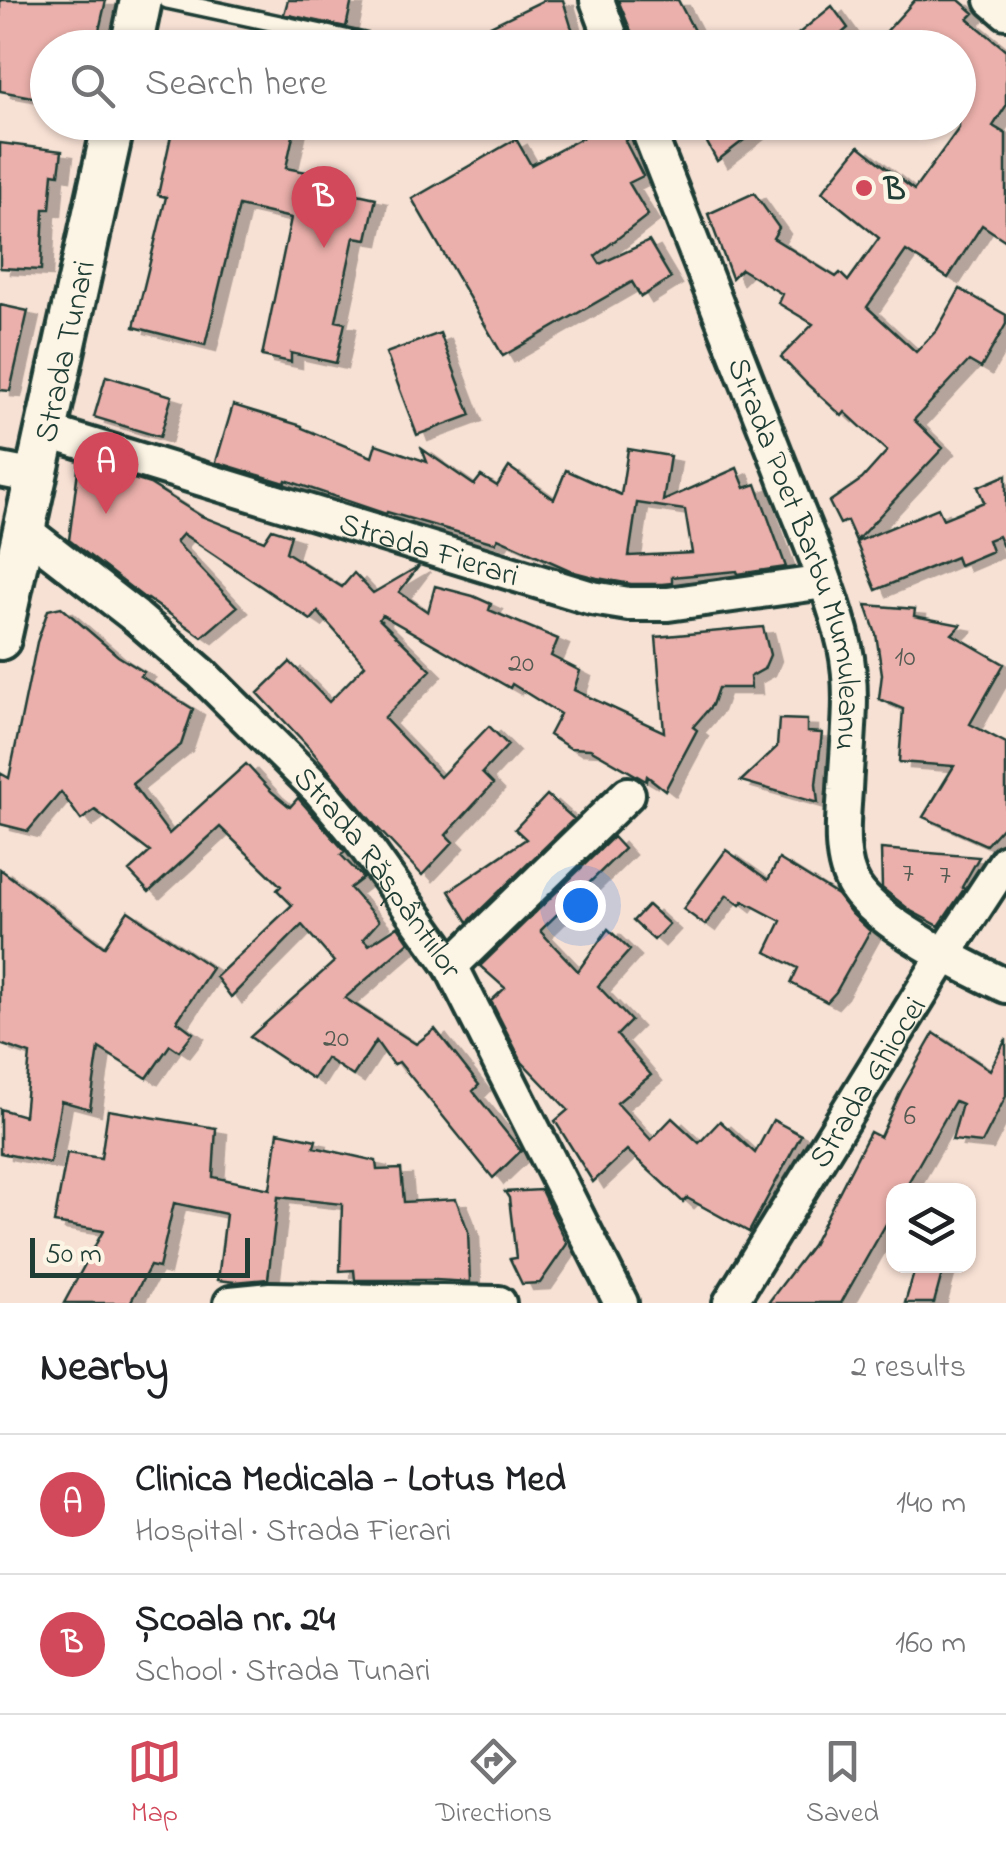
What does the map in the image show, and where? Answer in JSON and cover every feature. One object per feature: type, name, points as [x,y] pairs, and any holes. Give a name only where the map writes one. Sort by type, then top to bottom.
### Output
[{"type":"street","points":[[135,30],[142,0]]},
{"type":"street","points":[[597,0],[609,30]]},
{"type":"street","points":[[992,0],[1006,12]]},
{"type":"street","name":"Strada Tunari","points":[[0,639],[24,530],[18,474],[45,431],[110,140]]},
{"type":"street","name":"Strada Poet Barbu Mumuleanu","points":[[652,140],[841,629],[850,696],[843,826],[846,864],[854,886],[889,920],[1006,986]]},
{"type":"street","name":"Strada Fierari","points":[[45,431],[592,598],[629,604],[668,604],[825,582]]},
{"type":"street","name":"Strada Răspântiilor","points":[[24,530],[202,674],[320,791],[358,836],[451,966],[622,1303]]},
{"type":"street","points":[[451,966],[628,794]]},
{"type":"street","name":"Strada Ghiocei","points":[[730,1303],[1006,861]]},
{"type":"street","points":[[230,1303],[270,1299],[499,1303]]},
{"type":"lane","points":[[167,0],[308,30]]},
{"type":"building","points":[[0,0],[106,0],[99,30],[30,30],[30,97],[0,91]]},
{"type":"building","points":[[288,0],[352,0],[346,27],[284,14]]},
{"type":"building","points":[[544,0],[563,0],[573,30],[482,30]]},
{"type":"building","points":[[618,0],[678,0],[694,30],[630,30]]},
{"type":"building","points":[[915,0],[959,0],[974,13],[968,19],[1006,50],[1006,106],[993,126],[1006,134],[1006,241],[982,225],[948,278],[906,251],[867,307],[916,352],[937,330],[960,289],[1006,315],[1006,324],[981,368],[969,361],[914,420],[943,448],[856,541],[847,521],[840,524],[829,502],[862,479],[887,451],[845,412],[842,416],[781,357],[813,324],[778,303],[782,294],[741,269],[732,278],[708,214],[754,193],[779,228],[773,238],[848,281],[879,238],[822,192],[859,146],[914,190],[950,140],[976,140],[976,30],[888,30]]},
{"type":"building","points":[[832,6],[848,28],[846,30],[803,30]]},
{"type":"building","points":[[170,140],[292,140],[286,168],[332,177],[330,188],[376,198],[367,239],[354,237],[336,321],[345,323],[336,363],[291,353],[291,362],[262,356],[291,218],[239,206],[205,345],[134,327],[166,197],[158,195]]},
{"type":"building","points":[[514,140],[531,165],[578,140],[626,140],[643,176],[629,183],[648,215],[595,256],[600,264],[649,241],[671,278],[641,297],[632,282],[503,356],[412,199]]},
{"type":"building","points":[[706,140],[744,140],[717,161]]},
{"type":"building","points":[[0,143],[62,151],[59,174],[53,173],[50,209],[44,209],[41,270],[0,268]]},
{"type":"building","points":[[0,305],[28,311],[10,391],[0,390]]},
{"type":"building","points":[[440,333],[471,415],[417,435],[386,353]]},
{"type":"building","points":[[106,376],[172,396],[160,437],[94,417]]},
{"type":"building","points":[[233,405],[302,426],[372,457],[376,444],[427,462],[422,449],[474,485],[481,476],[497,486],[509,467],[554,499],[566,470],[621,495],[628,449],[670,456],[663,501],[737,468],[745,488],[756,484],[786,567],[672,577],[672,583],[662,584],[597,578],[574,572],[498,538],[495,543],[386,514],[286,480],[285,483],[216,462]],"holes":[[[637,503],[685,510],[692,553],[629,556]]]},
{"type":"building","points":[[79,462],[150,484],[201,516],[264,541],[272,529],[291,535],[286,552],[342,587],[354,573],[373,593],[419,566],[399,592],[428,612],[435,586],[491,604],[489,610],[558,639],[551,656],[580,671],[574,690],[664,732],[656,637],[763,627],[770,655],[764,669],[750,677],[751,688],[718,688],[712,705],[693,727],[697,730],[665,790],[647,776],[646,781],[590,749],[570,748],[549,735],[560,714],[382,615],[379,619],[431,670],[384,718],[440,777],[489,726],[508,745],[482,773],[493,784],[446,835],[453,842],[422,875],[258,693],[290,662],[329,702],[365,665],[318,612],[311,620],[183,534],[176,542],[237,607],[202,637],[147,600],[69,540]]},
{"type":"building","points":[[1006,475],[1006,553],[998,536],[988,540],[992,551],[959,565],[956,557],[876,590],[856,542],[938,508],[943,519],[984,502],[978,487]]},
{"type":"building","points":[[866,605],[915,609],[914,616],[961,625],[952,634],[1004,664],[970,724],[1006,743],[1006,823],[986,845],[923,817],[954,766],[899,762],[903,709],[879,699],[882,674],[876,634]]},
{"type":"building","points":[[61,607],[118,656],[144,672],[140,676],[193,709],[181,745],[132,784],[169,834],[246,764],[290,807],[298,798],[342,848],[345,852],[341,855],[363,878],[350,888],[379,921],[363,939],[369,945],[398,926],[409,942],[345,998],[416,1044],[435,1029],[479,1085],[473,1091],[521,1151],[493,1178],[399,1062],[393,1065],[376,1041],[353,1076],[326,1058],[313,1079],[250,1037],[334,962],[302,925],[231,997],[216,977],[292,905],[277,890],[281,886],[220,827],[149,892],[129,871],[150,852],[95,810],[81,820],[61,792],[28,831],[0,824],[0,773],[9,778],[37,642],[48,610]]},
{"type":"building","points":[[779,719],[807,720],[807,732],[822,733],[816,784],[818,803],[741,781],[777,747]]},
{"type":"building","points":[[547,795],[574,819],[468,922],[449,891],[526,839],[515,829]]},
{"type":"building","points":[[613,837],[624,849],[541,932],[578,971],[608,929],[630,950],[598,986],[631,1021],[617,1035],[651,1075],[617,1103],[651,1140],[672,1118],[699,1143],[720,1121],[755,1153],[773,1120],[801,1135],[749,1232],[687,1198],[683,1202],[627,1150],[593,1182],[555,1121],[568,1110],[522,1062],[491,1001],[505,988],[480,966]]},
{"type":"building","points":[[881,849],[979,857],[964,889],[939,926],[911,911],[882,888]]},
{"type":"building","points":[[726,850],[768,880],[779,859],[837,895],[870,931],[827,1002],[791,983],[798,968],[766,952],[781,921],[743,901],[740,905],[727,895],[705,925],[683,909]]},
{"type":"building","points":[[0,869],[104,947],[128,911],[212,968],[177,1021],[193,1033],[179,1051],[170,1045],[147,1078],[99,1048],[90,1109],[61,1101],[50,1163],[0,1153],[0,1109],[24,1116],[30,1054],[0,1044]]},
{"type":"building","points":[[648,905],[669,924],[654,940],[633,921]]},
{"type":"building","points":[[934,1033],[990,1070],[1006,1039],[1006,1096],[982,1143],[952,1140],[962,1104],[955,1101],[908,1183],[886,1183],[886,1224],[841,1303],[768,1303],[812,1245],[870,1132],[880,1137]]},
{"type":"building","points":[[108,1110],[216,1128],[213,1177],[270,1189],[278,1132],[316,1140],[314,1147],[376,1161],[377,1170],[401,1169],[404,1202],[456,1199],[468,1231],[470,1282],[355,1280],[354,1270],[340,1271],[342,1204],[278,1197],[268,1279],[218,1280],[226,1214],[174,1203],[159,1268],[150,1266],[130,1303],[64,1303],[103,1231],[54,1223],[67,1153],[101,1158]]},
{"type":"building","points":[[541,1190],[567,1244],[540,1283],[522,1284],[510,1259],[516,1258],[505,1192]]},
{"type":"building","points":[[914,1273],[942,1273],[934,1303],[905,1303]]},
{"type":"place","name":"B","points":[[864,188]]},
{"type":"place","name":"Școala nr. 24","points":[[324,248]]},
{"type":"place","name":"Clinica Medicala - Lotus Med","points":[[106,514]]}]
